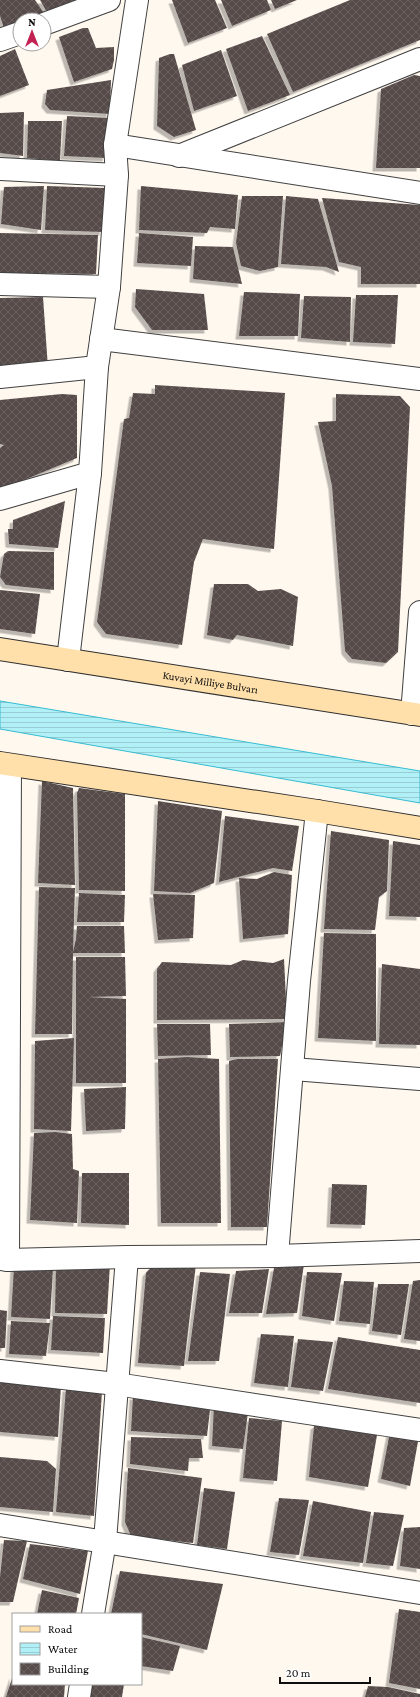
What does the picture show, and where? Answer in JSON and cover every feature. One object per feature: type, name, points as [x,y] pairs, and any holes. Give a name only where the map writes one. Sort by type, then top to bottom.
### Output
[{"type":"main road","name":"Kuvayi Milliye Bulvarı","points":[[0,649],[416,715]]},
{"type":"main road","points":[[5,764],[420,828]]},
{"type":"street","points":[[52,21],[109,0]]},
{"type":"street","points":[[68,660],[90,473],[97,367],[109,286],[117,175],[116,146],[137,0]]},
{"type":"street","points":[[0,40],[12,36]]},
{"type":"street","points":[[178,156],[420,58]]},
{"type":"street","points":[[116,146],[420,193]]},
{"type":"street","points":[[0,170],[117,175]]},
{"type":"street","points":[[0,284],[109,286]]},
{"type":"street","points":[[101,339],[420,379]]},
{"type":"street","points":[[0,377],[97,367]]},
{"type":"street","points":[[0,498],[90,473]]},
{"type":"street","points":[[416,715],[420,612]]},
{"type":"street","points":[[5,764],[4,1260],[277,1256],[420,1251]]},
{"type":"street","points":[[277,1256],[299,981],[317,811]]},
{"type":"street","points":[[292,1069],[420,1079]]},
{"type":"street","points":[[93,1613],[105,1541],[127,1257]]},
{"type":"street","points":[[0,1371],[116,1384],[420,1430]]},
{"type":"street","points":[[0,1525],[420,1593]]},
{"type":"street","points":[[79,1697],[81,1685]]},
{"type":"water","points":[[0,701],[420,771],[420,803],[0,729]]},
{"type":"building","points":[[0,0],[35,0],[43,12],[12,12],[12,29],[5,31],[0,16]]},
{"type":"building","points":[[40,0],[83,0],[52,12],[47,12]]},
{"type":"building","points":[[172,0],[215,0],[227,28],[188,43]]},
{"type":"building","points":[[221,0],[267,0],[271,10],[232,26]]},
{"type":"building","points":[[271,0],[297,0],[275,9]]},
{"type":"building","points":[[350,0],[420,0],[420,40],[293,92],[267,34]]},
{"type":"building","points":[[83,28],[88,28],[96,48],[114,47],[114,60],[112,69],[74,82],[59,37]]},
{"type":"building","points":[[262,36],[290,95],[248,111],[226,49]]},
{"type":"building","points":[[12,50],[12,52],[16,52],[29,85],[0,96],[0,56]]},
{"type":"building","points":[[221,50],[237,96],[194,111],[182,65]]},
{"type":"building","points":[[174,54],[196,130],[174,137],[157,126],[159,58]]},
{"type":"building","points":[[414,75],[420,76],[420,168],[376,168],[381,89]]},
{"type":"building","points":[[111,80],[110,114],[50,110],[45,104],[47,90]]},
{"type":"building","points":[[24,112],[23,156],[0,153],[0,113]]},
{"type":"building","points":[[67,116],[111,118],[106,158],[64,156]]},
{"type":"building","points":[[28,121],[62,121],[60,161],[27,158]]},
{"type":"building","points":[[44,186],[41,230],[1,224],[4,187]]},
{"type":"building","points":[[47,186],[106,188],[103,232],[45,230]]},
{"type":"building","points":[[141,186],[238,195],[235,229],[210,227],[207,233],[139,230]]},
{"type":"building","points":[[242,196],[283,196],[278,267],[260,271],[241,266],[236,243]]},
{"type":"building","points":[[286,196],[318,199],[339,272],[326,267],[281,264]]},
{"type":"building","points":[[322,198],[420,205],[420,284],[361,284],[361,267],[339,262]]},
{"type":"building","points":[[0,233],[98,235],[96,274],[13,273],[13,277],[0,277]]},
{"type":"building","points":[[139,233],[193,237],[191,266],[137,263]]},
{"type":"building","points":[[195,246],[233,247],[242,284],[193,279]]},
{"type":"building","points":[[136,289],[204,294],[208,330],[152,330],[135,307]]},
{"type":"building","points":[[244,292],[300,294],[298,336],[239,336]]},
{"type":"building","points":[[356,295],[398,295],[395,344],[353,342]]},
{"type":"building","points":[[304,296],[351,297],[350,342],[301,338]]},
{"type":"building","points":[[43,297],[48,368],[0,371],[0,298]]},
{"type":"building","points":[[155,385],[285,393],[274,549],[203,539],[194,562],[182,645],[106,634],[97,622],[124,419],[129,418],[133,393],[155,394]]},
{"type":"building","points":[[62,394],[77,395],[77,458],[0,490],[0,448],[4,445],[0,444],[0,400]]},
{"type":"building","points":[[336,394],[400,396],[410,407],[398,652],[386,663],[352,659],[345,651],[332,486],[318,422],[336,421]]},
{"type":"building","points":[[65,501],[58,548],[9,544],[8,529],[13,529],[13,520]]},
{"type":"building","points":[[8,551],[54,552],[54,590],[6,585],[0,577],[4,554]]},
{"type":"building","points":[[214,584],[248,584],[258,591],[281,589],[298,597],[293,646],[237,635],[233,640],[207,635]]},
{"type":"building","points":[[0,590],[40,594],[35,634],[0,629]]},
{"type":"building","points":[[42,781],[73,788],[75,885],[38,883]]},
{"type":"building","points":[[79,788],[125,794],[125,891],[79,890],[77,793]]},
{"type":"building","points":[[158,801],[222,811],[214,883],[190,893],[154,891]]},
{"type":"building","points":[[225,816],[299,826],[292,871],[273,868],[219,882]]},
{"type":"building","points":[[331,831],[389,840],[387,891],[379,897],[375,930],[324,929]]},
{"type":"building","points":[[393,841],[420,845],[420,917],[389,916]]},
{"type":"building","points":[[274,872],[292,875],[288,934],[243,939],[239,878],[257,879]]},
{"type":"building","points":[[39,887],[75,888],[73,952],[77,926],[124,926],[125,953],[73,953],[72,1034],[35,1034]]},
{"type":"building","points":[[79,893],[125,895],[124,922],[77,922]]},
{"type":"building","points":[[153,894],[195,895],[193,938],[158,940]]},
{"type":"building","points":[[324,933],[376,934],[376,1041],[318,1038]]},
{"type":"building","points":[[76,957],[125,957],[126,996],[89,997],[126,999],[126,1083],[76,1083]]},
{"type":"building","points":[[284,959],[287,1019],[157,1020],[157,969],[162,962],[231,965],[243,960],[273,963]]},
{"type":"building","points":[[382,964],[420,969],[420,1045],[379,1044]]},
{"type":"building","points":[[287,1022],[280,1056],[230,1057],[229,1024]]},
{"type":"building","points":[[157,1024],[210,1024],[211,1055],[158,1056]]},
{"type":"building","points":[[74,1038],[71,1131],[34,1129],[35,1041]]},
{"type":"building","points":[[187,1057],[219,1059],[221,1223],[161,1223],[158,1059]]},
{"type":"building","points":[[237,1059],[278,1059],[267,1227],[231,1227],[229,1061]]},
{"type":"building","points":[[126,1087],[125,1129],[86,1131],[84,1089]]},
{"type":"building","points":[[55,1132],[72,1134],[73,1169],[79,1171],[77,1223],[30,1220],[34,1133]]},
{"type":"building","points":[[82,1173],[129,1173],[129,1225],[81,1223]]},
{"type":"building","points":[[332,1184],[367,1185],[365,1225],[330,1224]]},
{"type":"building","points":[[156,1262],[196,1264],[184,1366],[138,1363],[146,1273]]},
{"type":"building","points":[[56,1263],[110,1264],[107,1314],[55,1313]]},
{"type":"building","points":[[304,1264],[297,1313],[266,1314],[274,1268]]},
{"type":"building","points":[[14,1267],[53,1269],[50,1319],[11,1317]]},
{"type":"building","points":[[269,1269],[262,1313],[229,1313],[236,1271]]},
{"type":"building","points":[[200,1272],[230,1274],[219,1361],[188,1361]]},
{"type":"building","points":[[307,1272],[342,1273],[334,1321],[302,1316]]},
{"type":"building","points":[[420,1280],[420,1341],[404,1339],[413,1281]]},
{"type":"building","points":[[344,1281],[374,1282],[370,1324],[339,1321]]},
{"type":"building","points":[[378,1284],[409,1284],[401,1335],[372,1331]]},
{"type":"building","points":[[0,1310],[7,1311],[5,1348],[0,1348]]},
{"type":"building","points":[[53,1316],[105,1318],[103,1353],[51,1350]]},
{"type":"building","points":[[11,1321],[50,1323],[46,1356],[9,1354]]},
{"type":"building","points":[[261,1334],[294,1336],[288,1387],[254,1383]]},
{"type":"building","points":[[338,1337],[420,1350],[420,1403],[328,1389]]},
{"type":"building","points":[[298,1339],[333,1342],[323,1391],[291,1387]]},
{"type":"building","points":[[0,1378],[61,1385],[58,1437],[0,1432]]},
{"type":"building","points":[[66,1388],[102,1391],[94,1516],[56,1512]]},
{"type":"building","points":[[133,1396],[211,1401],[207,1436],[131,1431]]},
{"type":"building","points":[[214,1405],[249,1405],[243,1449],[212,1446]]},
{"type":"building","points":[[249,1418],[282,1421],[277,1481],[243,1478]]},
{"type":"building","points":[[319,1423],[377,1435],[368,1487],[309,1477],[314,1426]]},
{"type":"building","points":[[390,1432],[419,1436],[410,1486],[381,1479]]},
{"type":"building","points":[[131,1437],[201,1439],[203,1458],[189,1458],[188,1471],[130,1464]]},
{"type":"building","points":[[0,1457],[47,1461],[56,1469],[53,1512],[0,1507]]},
{"type":"building","points":[[128,1468],[202,1478],[193,1543],[131,1536],[125,1522]]},
{"type":"building","points":[[204,1488],[235,1492],[227,1549],[197,1545]]},
{"type":"building","points":[[279,1498],[309,1500],[299,1555],[270,1552]]},
{"type":"building","points":[[313,1501],[371,1512],[363,1563],[303,1556]]},
{"type":"building","points":[[374,1512],[404,1515],[393,1566],[366,1563]]},
{"type":"building","points":[[420,1527],[420,1569],[400,1566],[404,1528]]},
{"type":"building","points":[[4,1540],[27,1541],[13,1602],[0,1602],[0,1577]]},
{"type":"building","points":[[30,1544],[88,1551],[80,1594],[23,1579]]},
{"type":"building","points":[[120,1571],[223,1584],[207,1650],[142,1634],[142,1613],[111,1613]]},
{"type":"building","points":[[42,1590],[79,1598],[76,1613],[37,1613]]},
{"type":"building","points":[[399,1609],[420,1612],[420,1689],[389,1683]]},
{"type":"building","points":[[142,1637],[180,1646],[173,1671],[142,1666]]},
{"type":"building","points":[[12,1678],[12,1685],[65,1685],[64,1697],[6,1697]]},
{"type":"building","points":[[92,1685],[124,1685],[122,1697],[89,1697]]},
{"type":"building","points":[[368,1686],[388,1687],[420,1694],[420,1697],[365,1697]]}]
